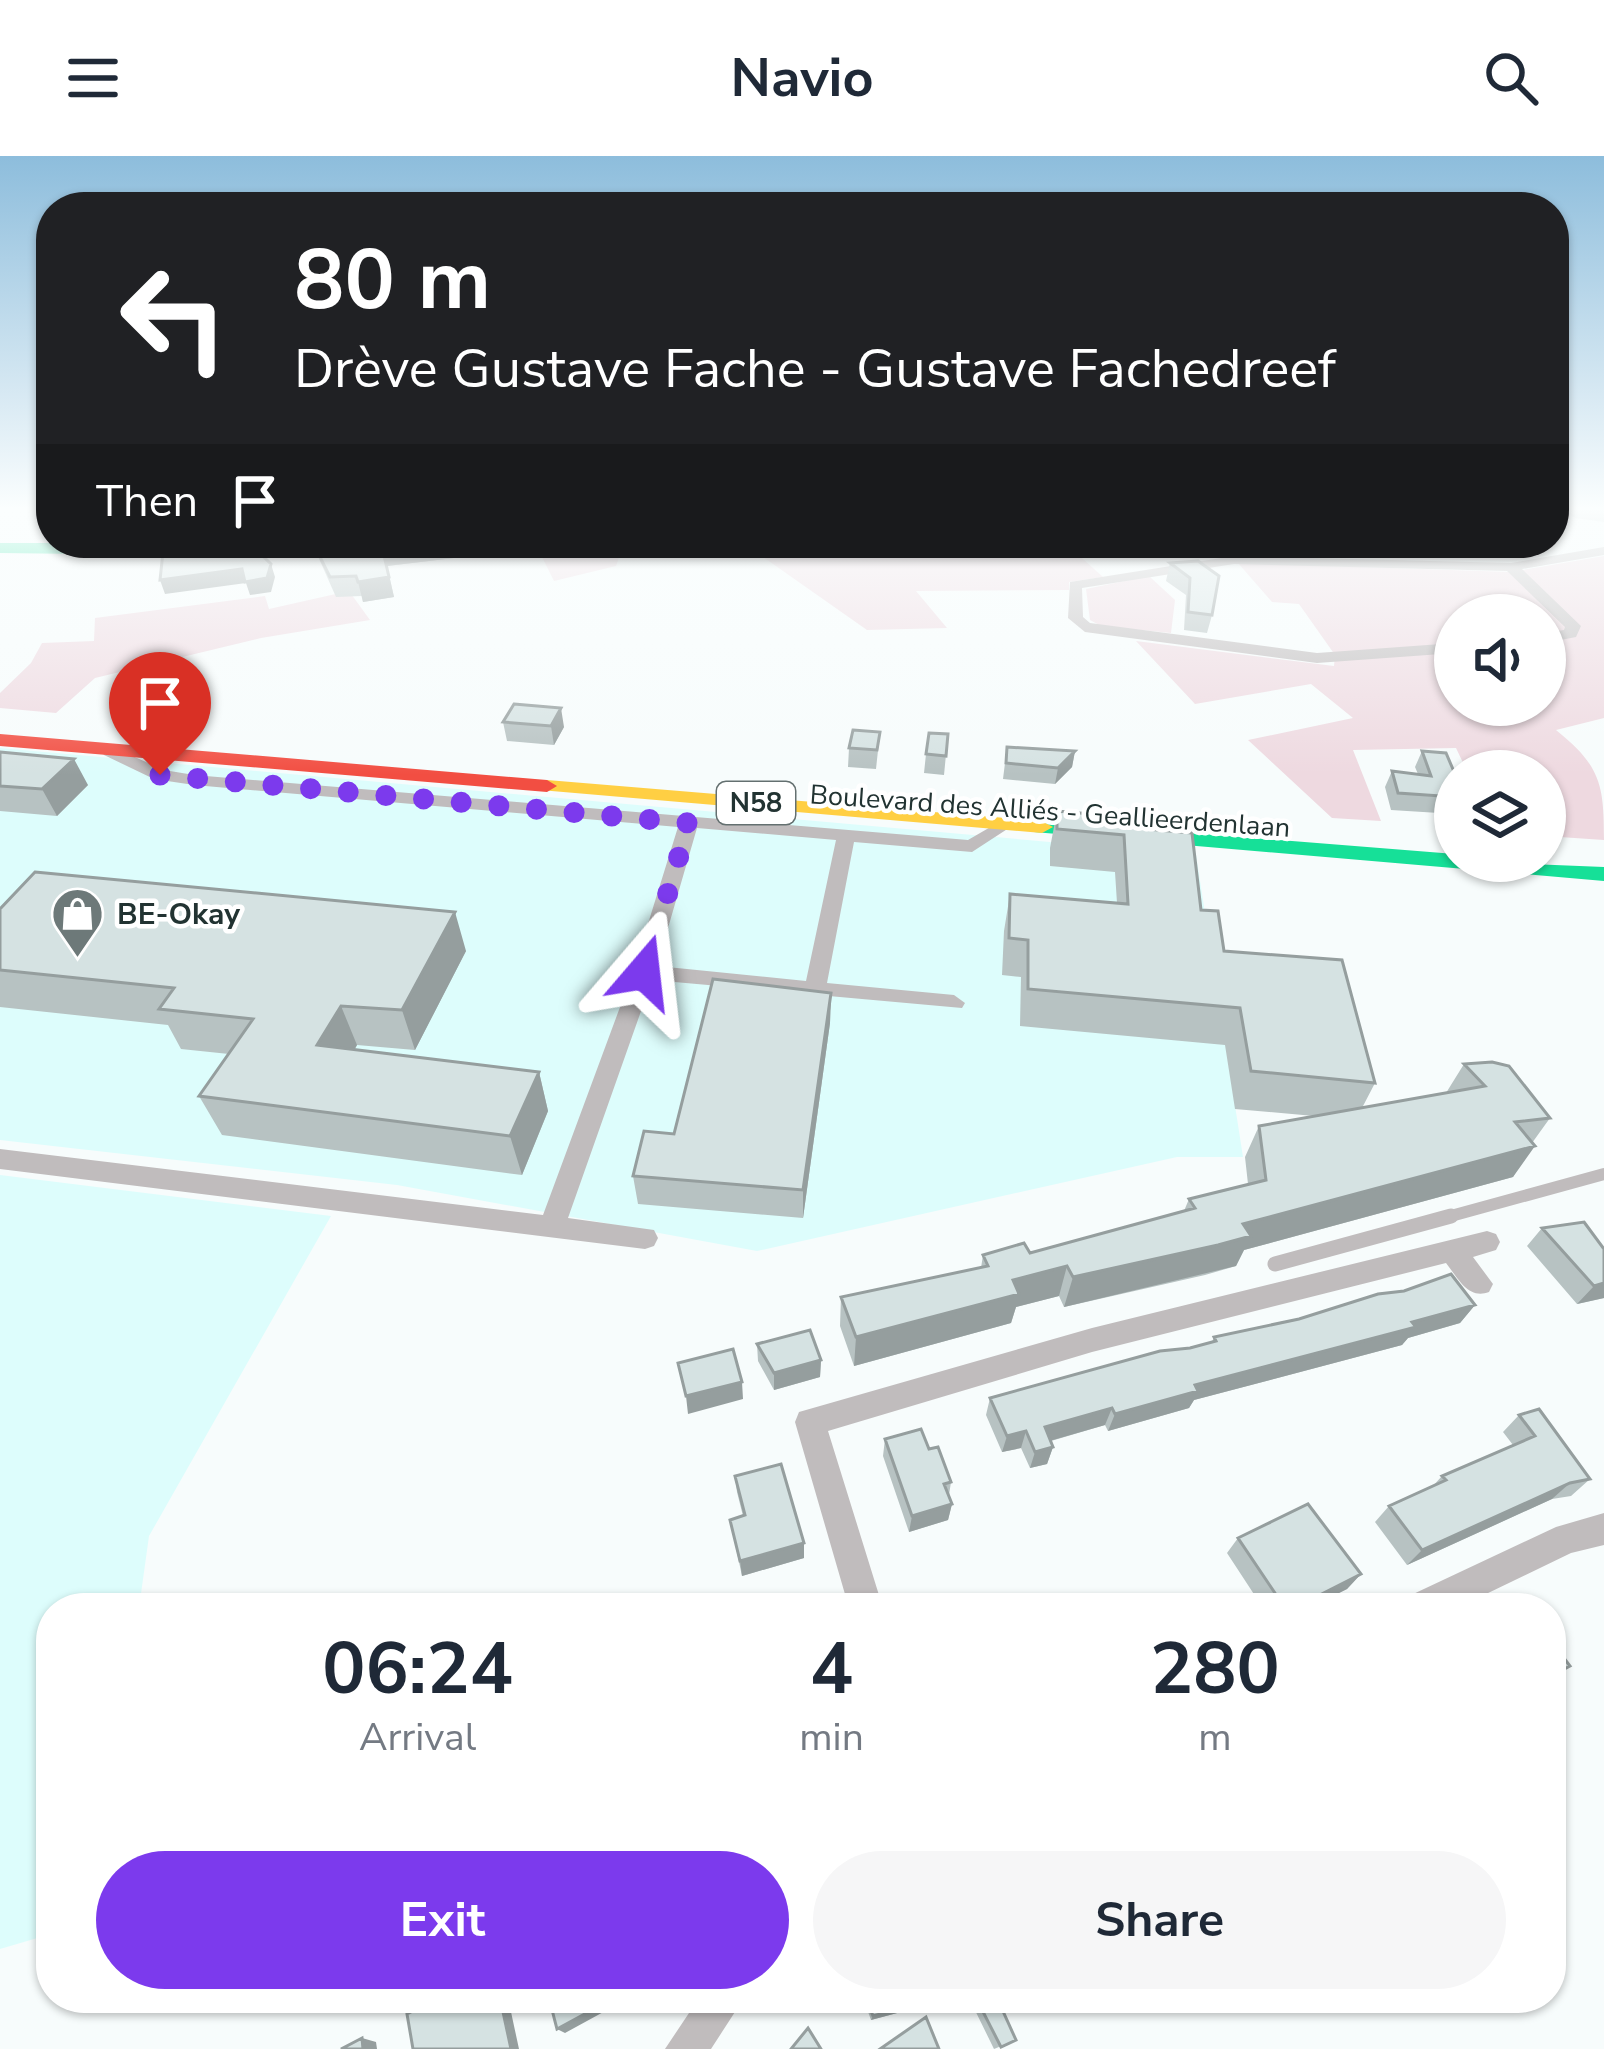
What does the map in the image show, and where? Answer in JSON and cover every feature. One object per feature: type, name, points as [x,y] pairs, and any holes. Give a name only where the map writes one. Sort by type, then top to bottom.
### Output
[{"type":"main road","name":"Boulevard des Alliés - Geallieerdenlaan","points":[[0,725],[1007,815]]},
{"type":"main road","name":"Boulevard des Alliés - Geallieerdenlaan","points":[[0,740],[1147,826],[1434,843]]},
{"type":"main road","name":"Boulevard des Alliés - Geallieerdenlaan","points":[[1147,826],[1434,858]]},
{"type":"main road","points":[[1566,853],[1604,856]]},
{"type":"main road","name":"Boulevard des Alliés - Geallieerdenlaan","points":[[1566,871],[1604,874]]},
{"type":"street","points":[[1075,598],[1076,618],[1085,627],[1317,658],[1434,650]]},
{"type":"street","points":[[110,751],[160,775],[194,780],[972,846],[1007,815]]},
{"type":"street","points":[[552,1226],[644,972],[689,823]]},
{"type":"street","points":[[815,988],[846,836]]},
{"type":"street","points":[[644,972],[954,1003]]},
{"type":"street","points":[[0,1159],[645,1238]]},
{"type":"street","points":[[861,1593],[810,1422],[1091,1340],[1487,1242]]},
{"type":"street","points":[[1452,1251],[1479,1284]]},
{"type":"street","points":[[1452,1593],[1567,1538],[1604,1529]]},
{"type":"street","points":[[686,2049],[713,2013]]},
{"type":"lane","points":[[1275,1264],[1604,1174]]},
{"type":"shaded area","points":[[247,598],[266,598],[269,609],[316,598],[354,598],[370,620],[261,638],[95,678],[56,713],[0,708],[0,693],[31,663],[42,643],[94,641],[95,618]]},
{"type":"shaded area","points":[[822,598],[922,598],[947,628],[867,630]]},
{"type":"shaded area","points":[[1087,598],[1175,600],[1171,633],[1101,626],[1090,620]]},
{"type":"shaded area","points":[[1269,598],[1434,598],[1434,726],[1566,726],[1566,598],[1604,598],[1604,718],[1556,730],[1597,778],[1604,840],[1566,837],[1566,750],[1353,750],[1381,821],[1332,818],[1248,740],[1353,718],[1311,684],[1195,704],[1136,641],[1334,666],[1335,655],[1299,604]]},
{"type":"shaded area","points":[[0,748],[1196,855],[1243,1157],[1177,1157],[757,1251],[397,1185],[0,1140]]},
{"type":"shaded area","points":[[0,1175],[331,1216],[149,1536],[141,1593],[36,1593],[36,1938],[0,1949]]},
{"type":"building","points":[[1189,598],[1215,598],[1212,615],[1188,612]]},
{"type":"building","points":[[514,704],[561,708],[551,726],[503,722]]},
{"type":"building","points":[[853,730],[880,732],[877,750],[849,748]]},
{"type":"building","points":[[929,733],[948,734],[946,756],[926,754]]},
{"type":"building","points":[[1007,747],[1075,751],[1058,768],[1006,763]]},
{"type":"building","points":[[1422,751],[1434,752],[1434,796],[1398,793],[1392,771],[1431,776]]},
{"type":"building","points":[[0,752],[74,759],[42,789],[0,786]]},
{"type":"building","points":[[1057,811],[1136,818],[1137,828],[1192,833],[1201,910],[1218,911],[1224,951],[1342,960],[1375,1083],[1251,1071],[1240,1008],[1028,989],[1028,940],[1009,938],[1010,894],[1128,904],[1124,835],[1057,829]]},
{"type":"building","points":[[35,872],[455,912],[402,1010],[341,1006],[317,1045],[539,1072],[510,1136],[199,1096],[253,1019],[159,1009],[174,988],[0,970],[0,909]]},
{"type":"building","points":[[713,979],[831,993],[803,1190],[633,1176],[644,1131],[674,1134]]},
{"type":"building","points":[[1464,1064],[1509,1066],[1550,1118],[1515,1122],[1535,1146],[1243,1224],[1251,1236],[1218,1245],[1073,1277],[1067,1266],[1013,1280],[1019,1294],[856,1337],[841,1297],[988,1266],[983,1255],[1024,1243],[1030,1253],[1195,1208],[1189,1199],[1266,1180],[1259,1126],[1485,1086]]},
{"type":"building","points":[[1584,1222],[1604,1249],[1604,1283],[1594,1286],[1542,1228]]},
{"type":"building","points":[[1451,1274],[1475,1305],[1412,1322],[1416,1327],[1195,1385],[1198,1391],[1045,1427],[1053,1447],[1035,1452],[1026,1431],[1007,1436],[990,1398],[1160,1351],[1216,1341],[1214,1337],[1299,1319],[1378,1294],[1404,1291]]},
{"type":"building","points":[[810,1330],[821,1360],[774,1373],[757,1344]]},
{"type":"building","points":[[733,1349],[742,1382],[686,1396],[678,1363]]},
{"type":"building","points":[[1539,1409],[1590,1479],[1570,1483],[1422,1550],[1389,1506],[1446,1480],[1442,1476],[1535,1436],[1519,1415]]},
{"type":"building","points":[[921,1429],[929,1449],[938,1447],[951,1482],[944,1484],[952,1504],[912,1516],[885,1439]]},
{"type":"building","points":[[781,1464],[804,1543],[740,1561],[730,1520],[745,1515],[735,1476]]},
{"type":"building","points":[[1308,1504],[1361,1574],[1324,1593],[1275,1593],[1238,1538]]},
{"type":"building","points":[[503,2013],[511,2049],[413,2049],[407,2014]]},
{"type":"building","points":[[553,2013],[586,2013],[557,2029]]},
{"type":"building","points":[[984,2013],[1004,2013],[1016,2040],[1001,2047]]},
{"type":"building","points":[[926,2017],[939,2049],[880,2049]]},
{"type":"building","points":[[808,2028],[821,2049],[791,2049]]},
{"type":"building","points":[[362,2038],[363,2049],[341,2049]]},
{"type":"traffic: fast","points":[[1042,827],[1434,859]]},
{"type":"traffic: fast","points":[[1566,871],[1604,874]]},
{"type":"traffic: slow","points":[[547,786],[1042,827]]},
{"type":"traffic: jam","points":[[0,740],[547,786]]},
{"type":"place","name":"BE-Okay","points":[[78,960]]},
{"type":"route","points":[[160,775],[689,823],[644,972]]}]
